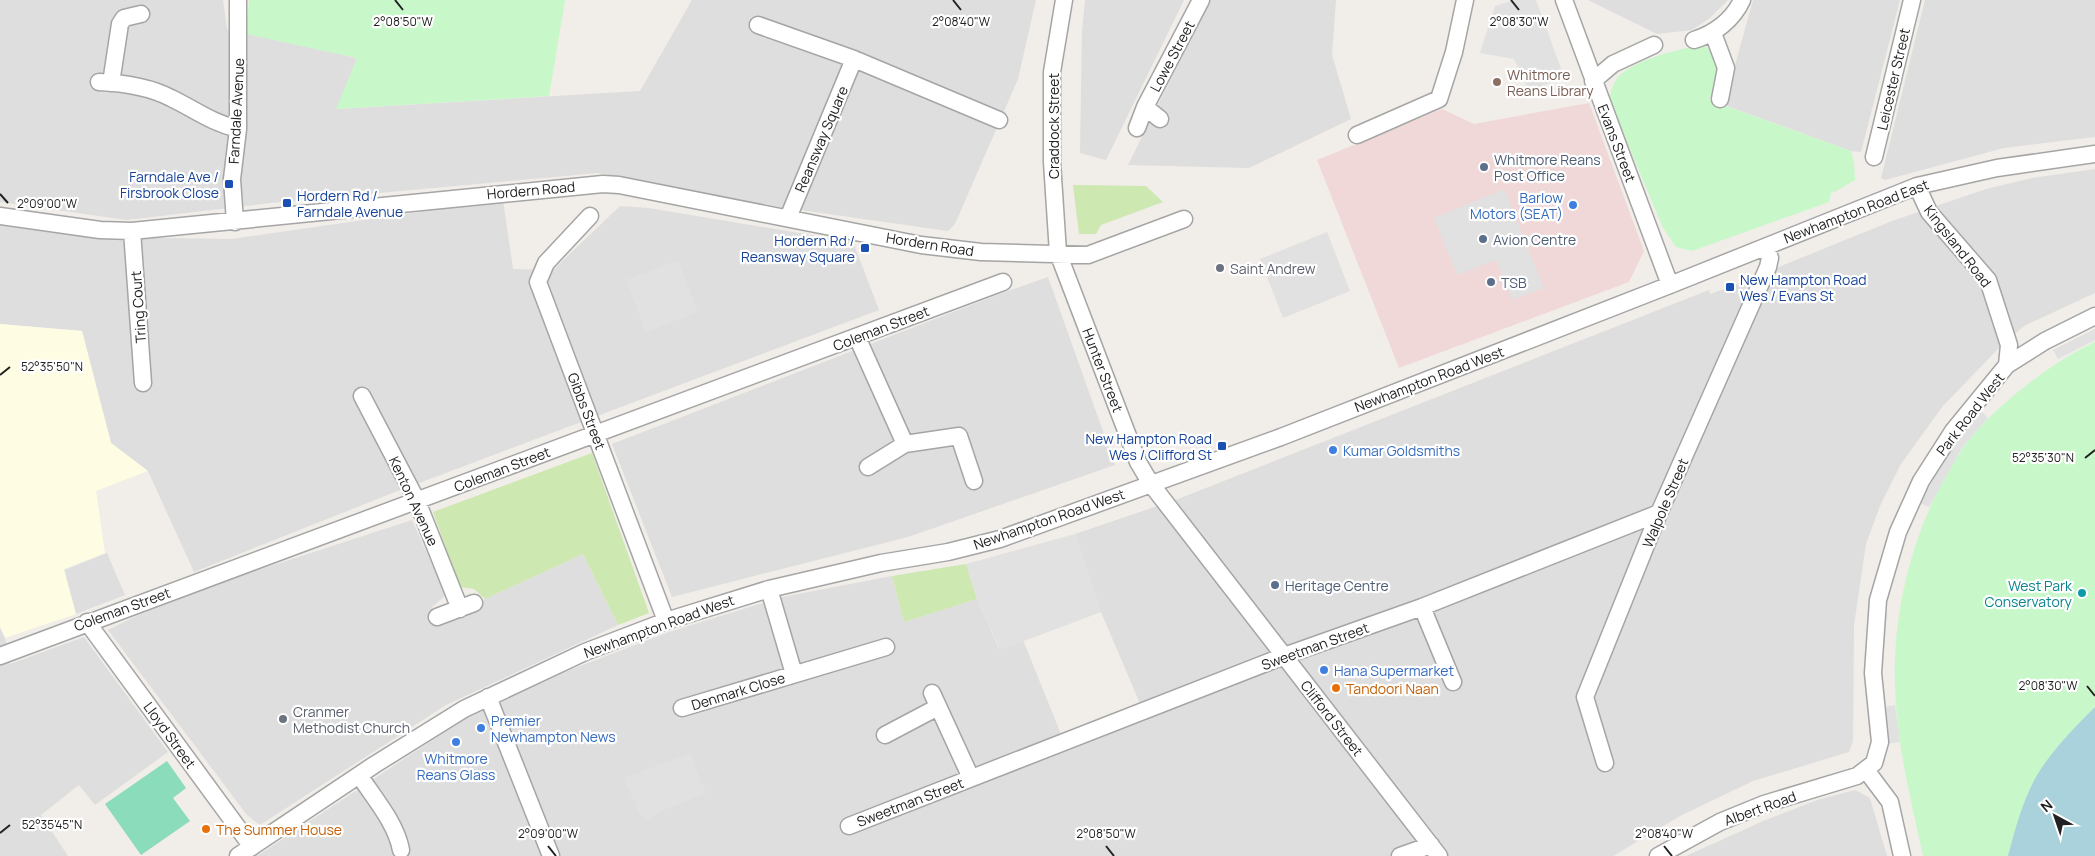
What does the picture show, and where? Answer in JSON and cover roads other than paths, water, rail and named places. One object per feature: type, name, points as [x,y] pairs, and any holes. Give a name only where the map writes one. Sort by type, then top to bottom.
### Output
[{"type":"street","name":"Farndale Avenue","points":[[235,222],[232,179],[238,128],[238,0]]},
{"type":"street","name":"Craddock Street","points":[[1058,253],[1052,162],[1052,72],[1064,0]]},
{"type":"street","points":[[1357,135],[1439,99],[1454,52],[1465,0]]},
{"type":"street","name":"Evans Street","points":[[1564,0],[1670,285]]},
{"type":"street","points":[[1694,40],[1713,33],[1725,22],[1742,0]]},
{"type":"street","name":"Leicester Street","points":[[1874,157],[1912,0]]},
{"type":"street","name":"Lowe Street","points":[[1137,128],[1145,107],[1197,1]]},
{"type":"street","points":[[141,14],[124,18],[120,24],[105,82],[158,92],[209,120],[238,128]]},
{"type":"street","points":[[758,25],[854,60],[999,120]]},
{"type":"street","points":[[1713,33],[1726,68],[1720,99]]},
{"type":"street","points":[[1593,81],[1613,64],[1654,45]]},
{"type":"street","name":"Reansway Square","points":[[788,218],[854,60]]},
{"type":"street","name":"Lowe Street","points":[[1145,107],[1160,119]]},
{"type":"street","name":"Newhampton Road East","points":[[1766,247],[1917,186],[1997,168],[2095,154]]},
{"type":"street","name":"Hordern Road","points":[[0,216],[100,230],[132,231],[235,222],[476,195],[603,184],[619,185],[953,250],[1088,255],[1184,219]]},
{"type":"street","name":"Kingsland Road","points":[[1917,186],[1929,212],[1988,280],[2010,345],[2007,365]]},
{"type":"street","name":"Gibbs Street","points":[[590,216],[546,263],[538,282],[666,621]]},
{"type":"street","name":"Tring Court","points":[[132,231],[143,383]]},
{"type":"street","name":"Newhampton Road West","points":[[245,852],[420,736],[488,697],[585,652],[666,621],[769,589],[881,563],[948,552],[1000,539],[1151,484],[1766,247]]},
{"type":"street","name":"Walpole Street","points":[[1605,763],[1585,697],[1660,513],[1768,267],[1770,258],[1766,247]]},
{"type":"street","name":"Hunter Street","points":[[1058,253],[1138,462],[1151,484]]},
{"type":"street","name":"Coleman Street","points":[[0,656],[1003,282]]},
{"type":"street","name":"Park Road West","points":[[1866,770],[1874,763],[1880,742],[1873,673],[1878,600],[1898,532],[1921,481],[1953,430],[2007,365],[2053,337],[2095,316]]},
{"type":"street","points":[[858,337],[905,444]]},
{"type":"street","name":"Kenton Avenue","points":[[362,396],[417,501],[467,606],[437,617]]},
{"type":"street","points":[[868,467],[905,444],[959,436],[974,481]]},
{"type":"street","name":"Clifford Street","points":[[1151,484],[1435,850]]},
{"type":"street","name":"Sweetman Street","points":[[849,826],[1284,656],[1422,608],[1660,513]]},
{"type":"street","name":"Denmark Close","points":[[769,589],[794,674]]},
{"type":"street","points":[[1422,608],[1453,682]]},
{"type":"street","name":"Lloyd Street","points":[[87,622],[245,852]]},
{"type":"street","name":"Denmark Close","points":[[682,708],[886,647]]},
{"type":"street","points":[[488,697],[551,856]]},
{"type":"street","name":"Sweetman Street","points":[[884,735],[935,700],[971,778]]},
{"type":"street","points":[[1866,770],[1890,802],[1902,856]]},
{"type":"street","name":"Albert Road","points":[[1658,856],[1720,822],[1764,804],[1857,776],[1866,770]]},
{"type":"street","points":[[360,775],[388,818],[399,841],[401,850]]},
{"type":"street","points":[[1400,856],[1435,850]]},
{"type":"water","points":[[2095,707],[2095,856],[2008,856],[2024,804],[2037,775],[2056,748]]},
{"type":"place","name":"Whitmore Reans Library","points":[[1497,82]]},
{"type":"place","name":"Whitmore Reans Post Office","points":[[1484,167]]},
{"type":"place","name":"Farndale Ave / Firsbrook Close","points":[[229,184]]},
{"type":"place","name":"Hordern Rd / Farndale Avenue","points":[[287,203]]},
{"type":"place","name":"Barlow Motors (SEAT)","points":[[1573,205]]},
{"type":"place","name":"Avion Centre","points":[[1483,239]]},
{"type":"place","name":"Hordern Rd / Reansway Square","points":[[865,248]]},
{"type":"place","name":"Saint Andrew","points":[[1220,268]]},
{"type":"place","name":"TSB","points":[[1491,282]]},
{"type":"place","name":"New Hampton Road Wes / Evans St","points":[[1730,287]]},
{"type":"place","name":"New Hampton Road Wes / Clifford St","points":[[1222,446]]},
{"type":"place","name":"Kumar Goldsmiths","points":[[1333,450]]},
{"type":"place","name":"Heritage Centre","points":[[1275,585]]},
{"type":"place","name":"West Park Conservatory","points":[[2082,593]]},
{"type":"place","name":"Hana Supermarket","points":[[1324,670]]},
{"type":"place","name":"Tandoori Naan","points":[[1336,688]]},
{"type":"place","name":"Cranmer Methodist Church","points":[[283,719]]},
{"type":"place","name":"Premier Newhampton News","points":[[481,728]]},
{"type":"place","name":"Whitmore Reans Glass","points":[[456,742]]},
{"type":"place","name":"The Summer House","points":[[206,829]]}]
